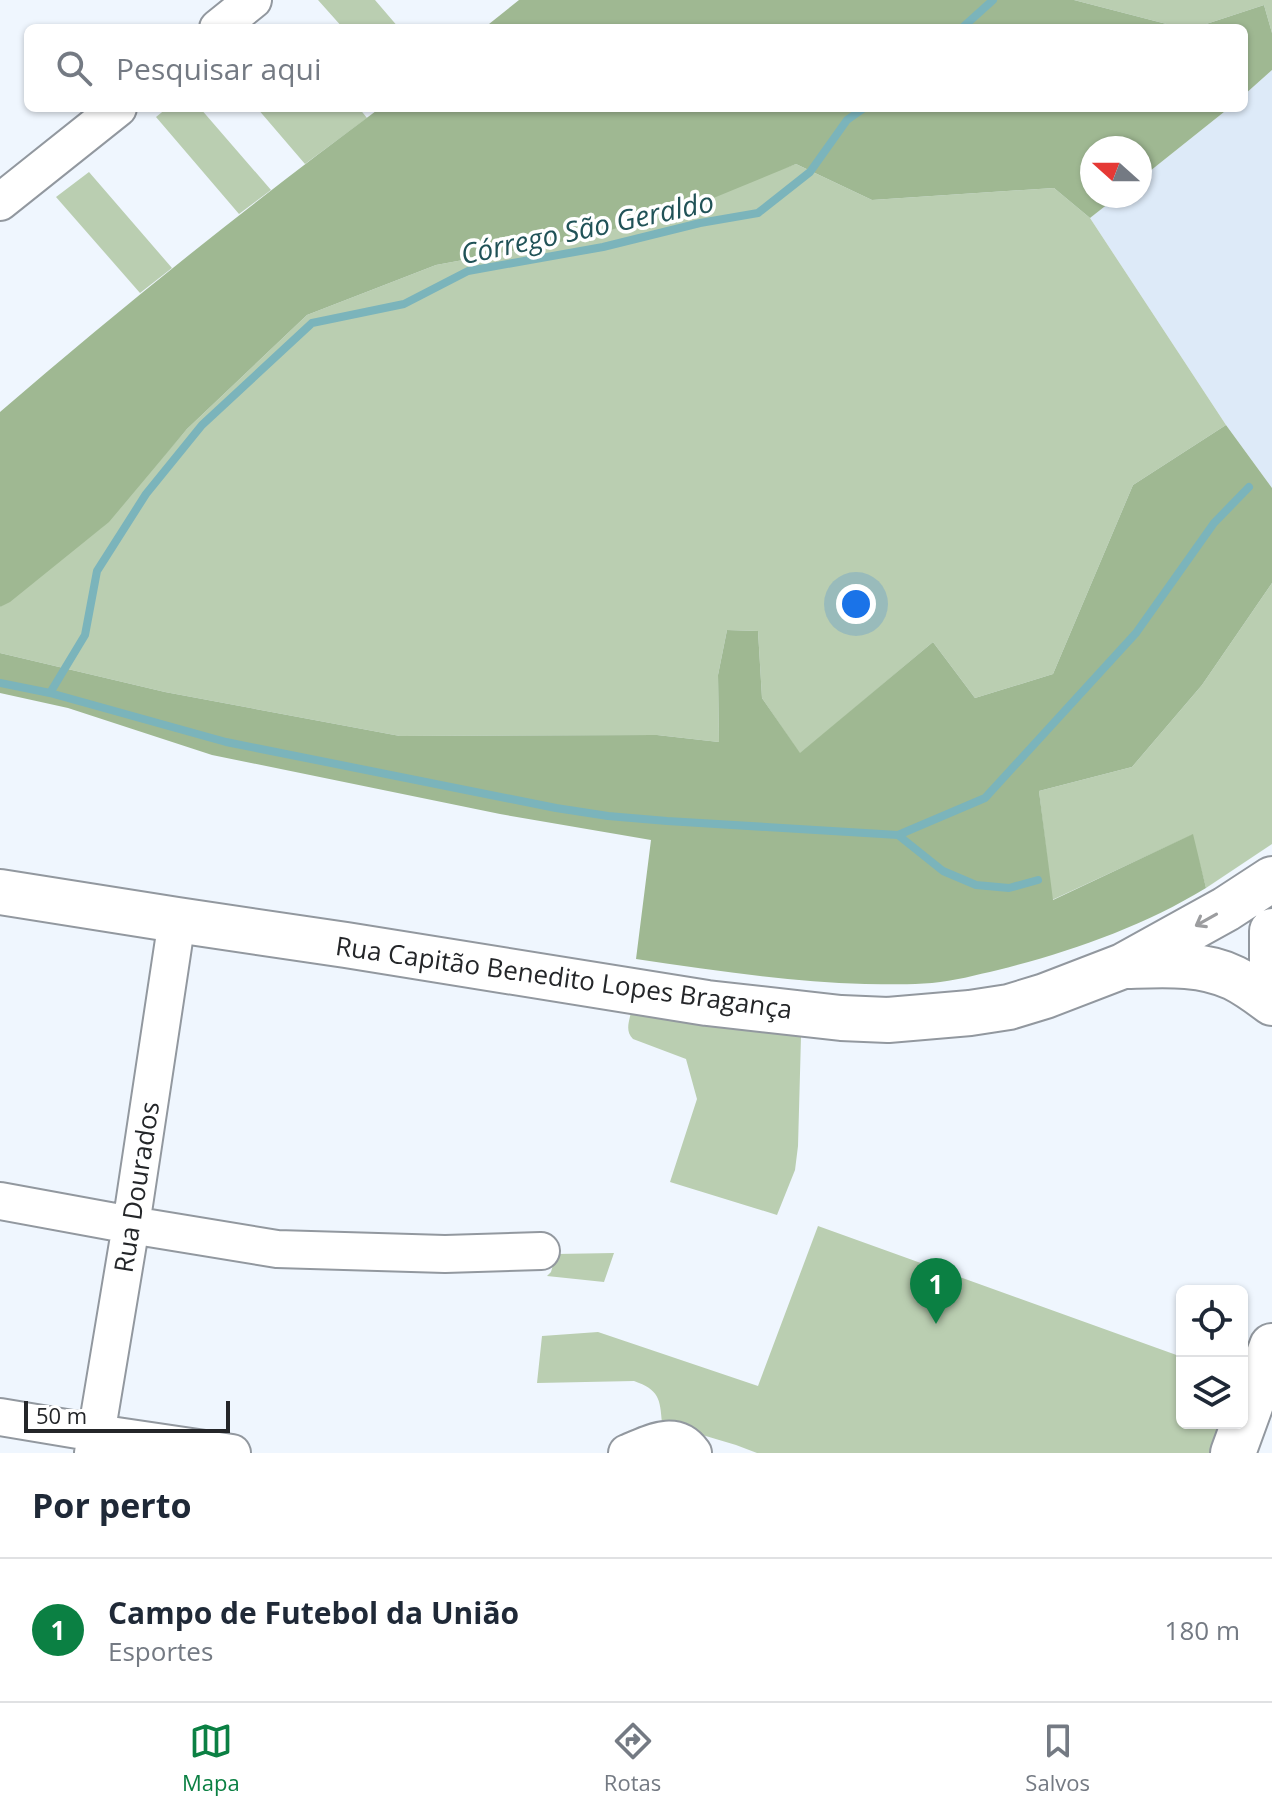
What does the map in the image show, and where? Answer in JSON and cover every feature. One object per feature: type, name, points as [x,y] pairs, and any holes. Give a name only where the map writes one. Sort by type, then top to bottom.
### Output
[{"type":"main road","name":"Rua Capitão Benedito Lopes Bragança","points":[[0,892],[707,1003],[841,1018],[911,1019],[1009,1007],[1123,966],[1226,909],[1272,879]]},
{"type":"main road","points":[[1272,931],[1272,965]]},
{"type":"main road","name":"Rua Capitão Benedito Lopes Bragança","points":[[1123,966],[1180,966],[1215,971],[1233,977],[1272,1003]]},
{"type":"main road","points":[[1233,1453],[1272,1346]]},
{"type":"main road","points":[[1255,1453],[1272,1406]]},
{"type":"street","points":[[223,24],[253,0]]},
{"type":"street","points":[[0,202],[113,112]]},
{"type":"street","name":"Rua Dourados","points":[[94,1443],[177,920]]},
{"type":"street","points":[[0,1201],[277,1249],[445,1254],[541,1251]]},
{"type":"street","points":[[0,1417],[94,1443],[232,1453]]},
{"type":"street","points":[[627,1453],[665,1439],[675,1439],[688,1447]]},
{"type":"shaded area","points":[[1272,70],[1272,488],[1226,425],[1090,218],[1103,208],[1152,208],[1152,169],[1224,112],[1248,112],[1248,91]]},
{"type":"green space","points":[[318,0],[375,0],[396,24],[339,24]]},
{"type":"green space","points":[[519,0],[1074,0],[1167,24],[489,24]]},
{"type":"green space","points":[[1074,0],[1272,0],[1272,33],[1264,5],[1206,24],[1167,24]]},
{"type":"green space","points":[[1264,5],[1272,33],[1272,70],[1248,91],[1248,24],[1206,24]]},
{"type":"green space","points":[[162,112],[203,112],[271,190],[239,214],[156,117]]},
{"type":"green space","points":[[260,112],[362,112],[367,118],[305,164]]},
{"type":"green space","points":[[375,112],[1224,112],[1152,169],[1152,136],[1080,136],[1080,208],[1103,208],[1090,218],[1054,188],[872,200],[796,164],[711,199],[588,237],[436,265],[307,315],[187,429],[109,522],[0,607],[0,412],[187,257]]},
{"type":"green space","points":[[796,164],[872,200],[1054,188],[1090,218],[1226,425],[1133,485],[1053,674],[975,698],[933,642],[800,754],[762,698],[758,631],[727,630],[718,675],[719,742],[657,735],[400,736],[165,692],[0,653],[0,607],[102,527],[187,429],[307,315],[436,265],[588,237]]},
{"type":"green space","points":[[89,172],[172,268],[140,293],[56,197]]},
{"type":"green space","points":[[1226,425],[1272,488],[1272,583],[1202,685],[1132,767],[1039,791],[1053,900],[1193,834],[1206,888],[1157,915],[1105,937],[1025,963],[965,978],[915,984],[836,983],[636,959],[651,840],[500,814],[212,755],[68,708],[0,693],[0,653],[165,692],[400,736],[657,735],[719,742],[718,675],[727,630],[758,631],[762,698],[800,753],[933,642],[975,698],[1053,674],[1133,485]]},
{"type":"green space","points":[[1272,583],[1272,844],[1206,888],[1192,835],[1052,900],[1039,791],[1132,767],[1202,685]]},
{"type":"green space","points":[[631,1012],[801,1037],[795,1170],[777,1215],[670,1182],[697,1099],[686,1059],[633,1039],[628,1030]]},
{"type":"green space","points":[[818,1226],[1176,1355],[1176,1429],[1232,1429],[1223,1453],[757,1453],[662,1423],[657,1396],[634,1381],[537,1383],[542,1336],[598,1332],[758,1386]]},
{"type":"green space","points":[[614,1253],[604,1282],[547,1276],[556,1254]]},
{"type":"waterway","name":"Córrego São Geraldo","points":[[966,24],[993,0]]},
{"type":"waterway","name":"Córrego São Geraldo","points":[[50,693],[85,635],[97,571],[146,494],[202,425],[312,323],[404,304],[468,271],[603,247],[700,223],[758,213],[810,172],[847,120],[858,112]]},
{"type":"waterway","points":[[898,835],[985,798],[1136,633],[1214,523],[1249,487]]},
{"type":"waterway","name":"Córrego São Geraldo","points":[[0,683],[50,693],[226,742],[556,808],[667,821],[898,835],[943,871],[976,885],[1009,888],[1038,880]]},
{"type":"place","name":"Campo de Futebol da União","points":[[936,1324]]}]
